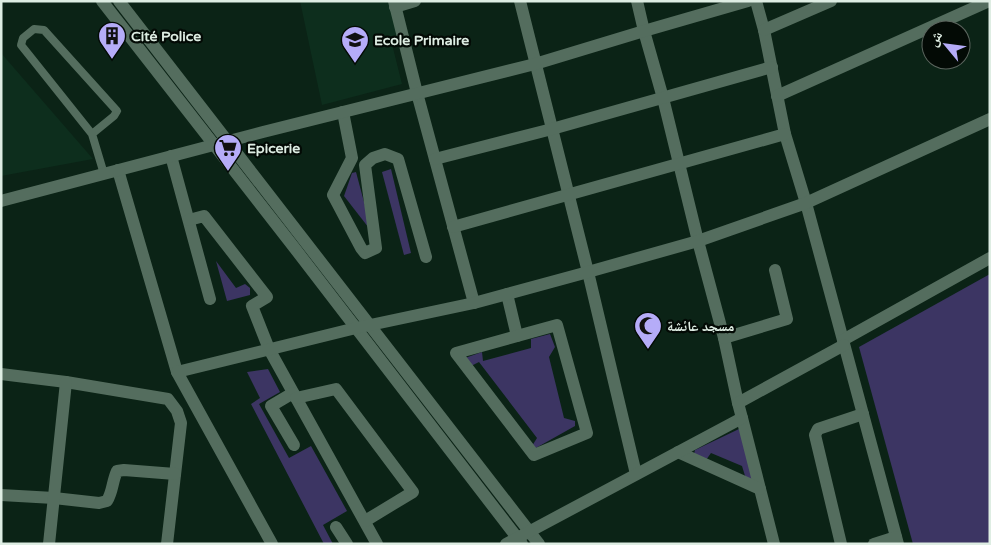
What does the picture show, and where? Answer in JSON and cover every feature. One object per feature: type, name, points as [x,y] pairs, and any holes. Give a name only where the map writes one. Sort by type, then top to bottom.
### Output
[{"type":"street","points":[[102,1],[356,328],[515,542],[529,530],[742,418]]},
{"type":"street","points":[[119,1],[539,544]]},
{"type":"street","points":[[416,1],[395,4],[417,93],[474,302]]},
{"type":"street","points":[[520,1],[636,474]]},
{"type":"street","points":[[637,1],[724,338],[738,403],[774,544]]},
{"type":"street","points":[[1,201],[535,64],[748,1]]},
{"type":"street","points":[[756,1],[764,30],[785,134],[806,203],[897,540],[874,544]]},
{"type":"street","points":[[764,30],[831,1]]},
{"type":"street","points":[[777,96],[989,1]]},
{"type":"street","points":[[435,160],[772,67]]},
{"type":"street","points":[[344,112],[352,158],[333,196],[365,253],[376,248],[366,165]]},
{"type":"street","points":[[177,372],[356,328],[507,294],[698,241],[806,203],[990,119]]},
{"type":"street","points":[[453,227],[785,134]]},
{"type":"street","points":[[366,165],[374,158],[385,154],[398,159],[426,257]]},
{"type":"street","points":[[171,156],[210,299]]},
{"type":"street","points":[[352,158],[366,165]]},
{"type":"street","points":[[118,170],[177,372],[272,544]]},
{"type":"street","points":[[189,220],[204,216],[267,297],[252,306],[269,350],[377,544]]},
{"type":"street","points":[[738,403],[990,258]]},
{"type":"street","points":[[724,338],[787,319],[776,270]]},
{"type":"street","points":[[507,294],[517,336]]},
{"type":"street","points":[[556,325],[587,433],[534,455],[456,353],[517,336],[556,325]]},
{"type":"street","points":[[1,374],[66,382],[168,399],[177,411],[181,424],[167,544]]},
{"type":"street","points":[[49,544],[66,382]]},
{"type":"street","points":[[294,445],[271,406],[295,395],[336,389],[413,492],[365,521]]},
{"type":"street","points":[[841,544],[815,435],[818,429],[863,414]]},
{"type":"street","points":[[678,452],[760,489]]},
{"type":"street","points":[[1,495],[99,503],[107,501],[111,494],[117,471],[175,474]]},
{"type":"street","points":[[336,527],[346,544]]},
{"type":"lane","points":[[92,134],[114,116],[117,111],[44,30],[34,29],[23,38],[21,46],[92,134],[104,174]]},
{"type":"shaded area","name":"Ecole Primaire","points":[[300,1],[391,1],[401,41],[392,44],[402,84],[322,105]]},
{"type":"shaded area","points":[[1,53],[93,159],[1,176]]},
{"type":"shaded area","points":[[391,169],[411,253],[404,255],[382,172]]},
{"type":"shaded area","points":[[356,172],[372,232],[344,196],[352,173]]},
{"type":"shaded area","points":[[216,261],[236,288],[245,284],[250,288],[250,295],[227,301]]},
{"type":"shaded area","points":[[990,274],[990,544],[913,544],[859,347]]},
{"type":"shaded area","points":[[550,334],[555,347],[549,357],[564,418],[575,421],[575,426],[534,449],[532,446],[537,438],[479,362],[471,366],[465,358],[482,352],[483,361],[531,348],[531,339]]},
{"type":"shaded area","points":[[268,369],[280,392],[259,404],[289,458],[311,446],[347,511],[323,525],[333,544],[324,544],[251,404],[260,398],[247,372]]},
{"type":"shaded area","points":[[739,429],[754,479],[746,479],[742,466],[711,453],[706,460],[694,454],[695,450]]},
{"type":"place","name":"Cité Police","points":[[112,60]]},
{"type":"place","name":"Ecole Primaire","points":[[355,64]]},
{"type":"place","name":"Epicerie","points":[[228,172]]},
{"type":"place","name":"مسجد عائشة","points":[[648,350]]}]
